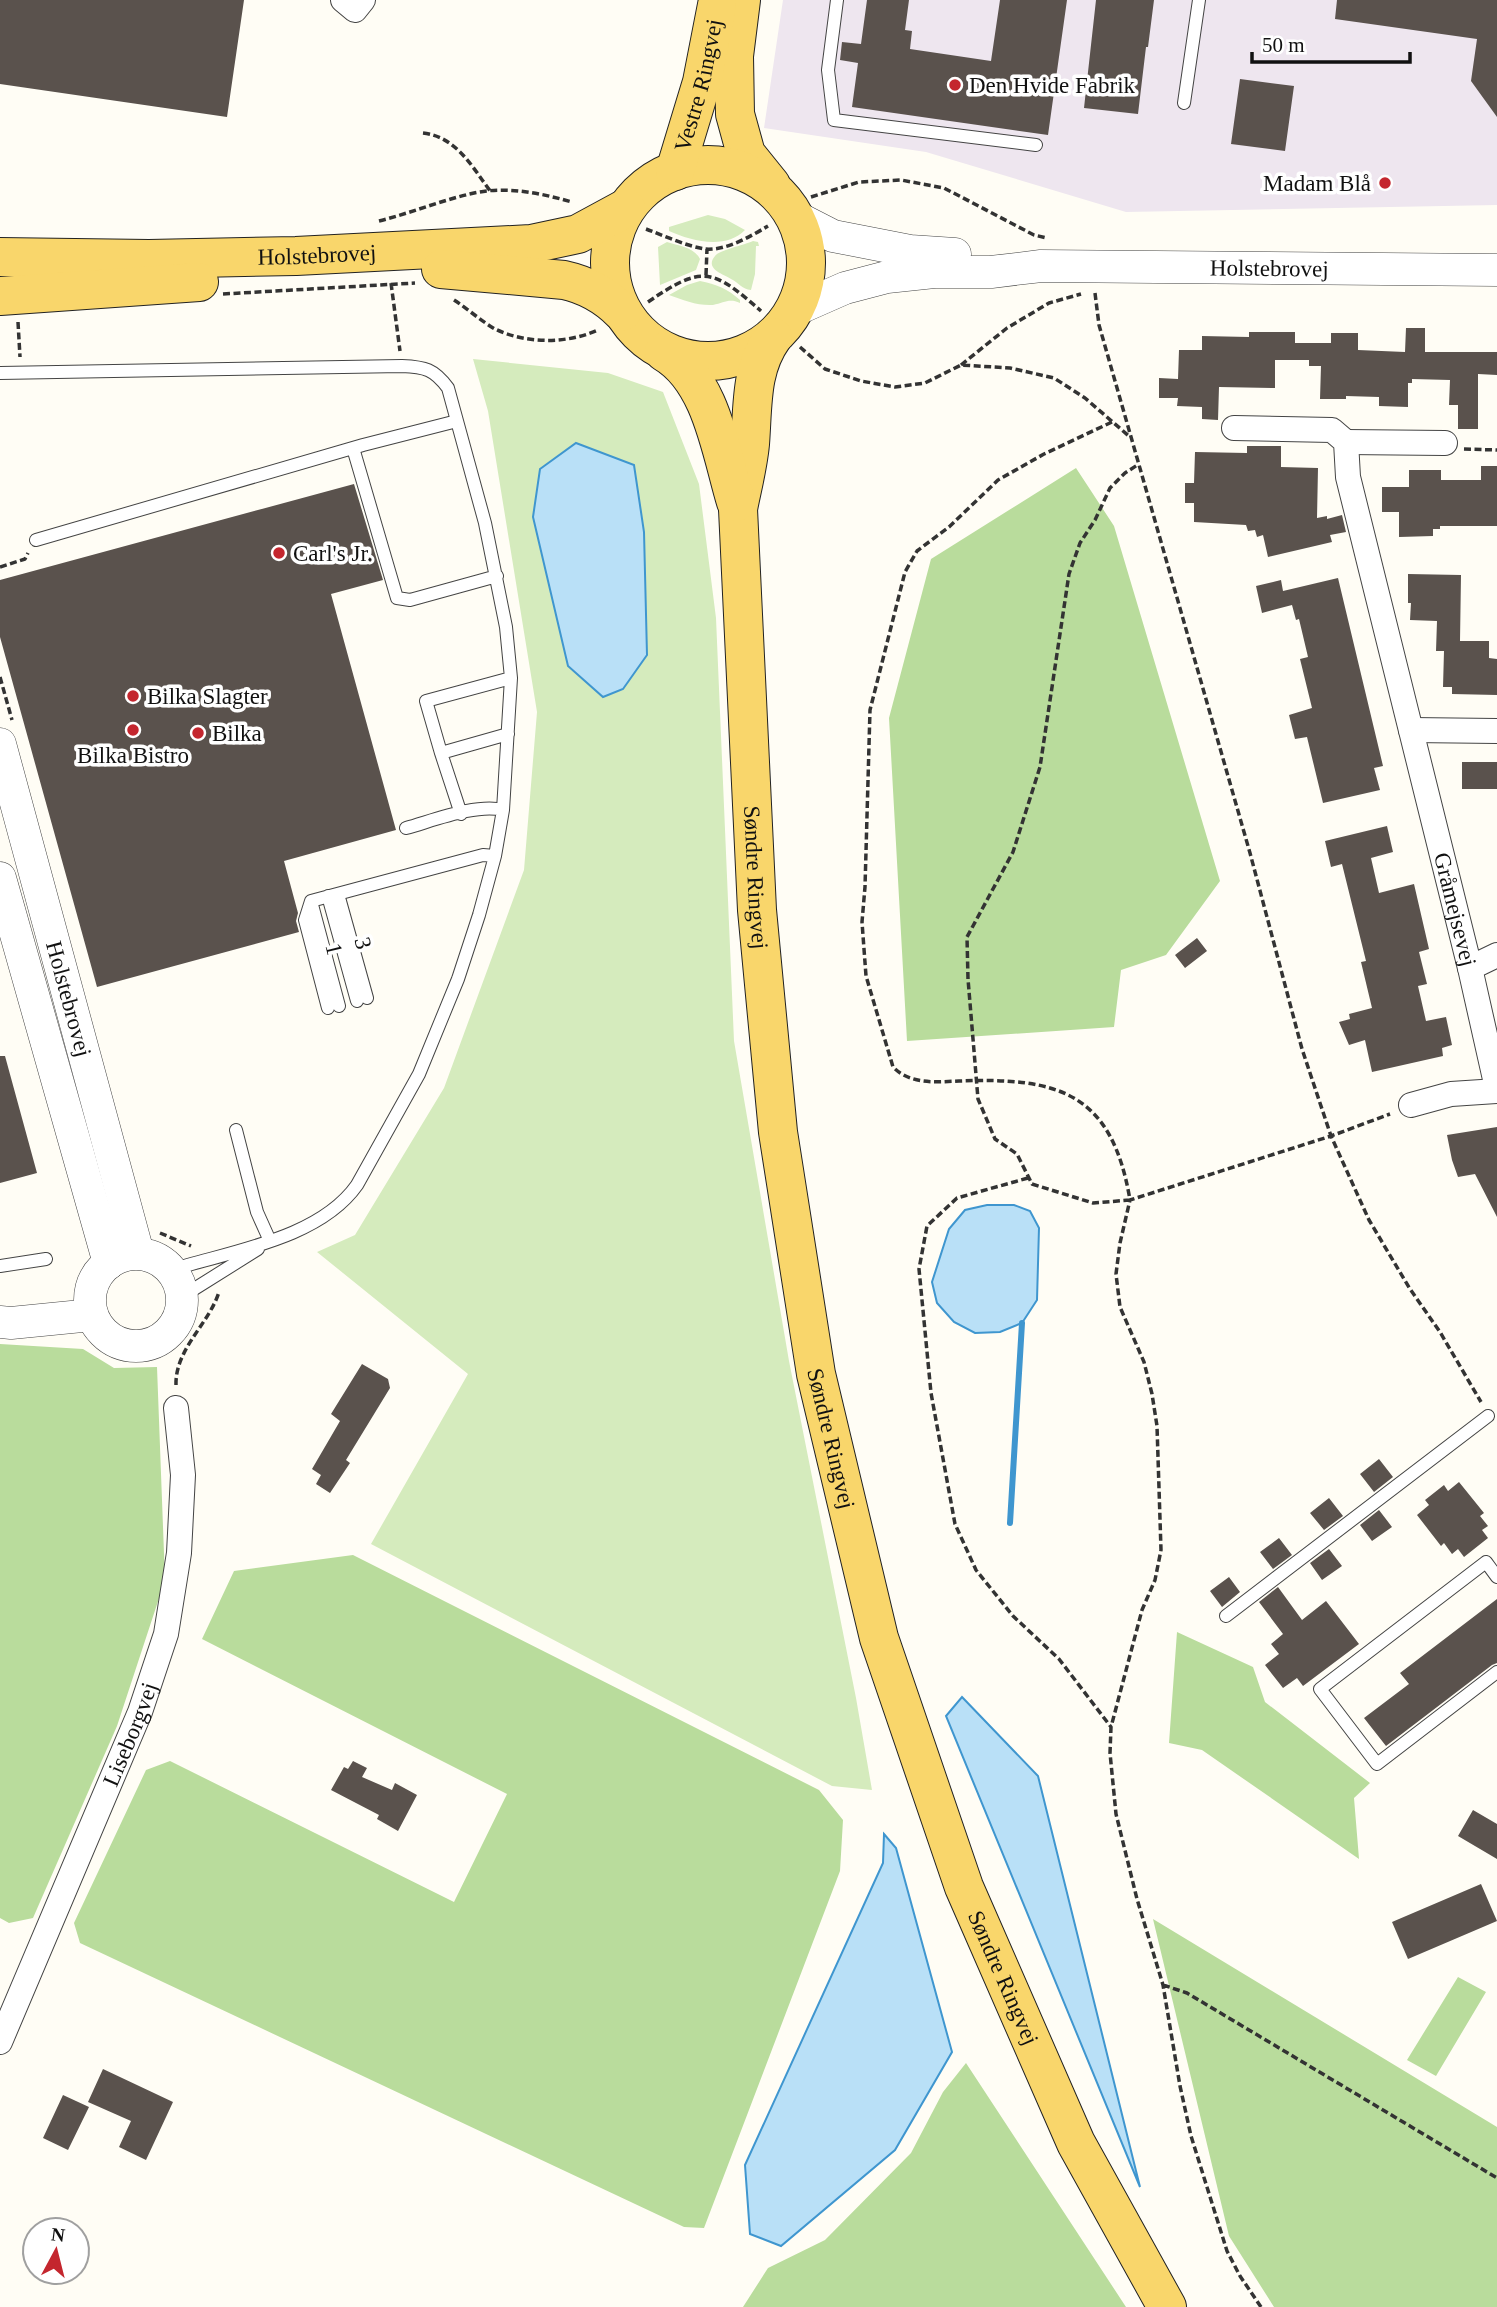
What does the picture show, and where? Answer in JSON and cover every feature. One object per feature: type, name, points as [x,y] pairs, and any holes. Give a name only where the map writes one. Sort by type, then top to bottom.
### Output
[{"type":"main road","name":"Vestre Ringvej","points":[[675,170],[702,82],[718,0]]},
{"type":"main road","name":"Vestre Ringvej","points":[[741,0],[734,56],[735,114],[746,154],[788,208]]},
{"type":"main road","points":[[625,314],[611,283],[609,267],[613,236],[636,218],[648,185],[675,170],[707,165],[738,170],[753,176],[788,208]]},
{"type":"main road","name":"Søndre Ringvej","points":[[738,509],[750,446],[756,377],[764,350],[781,326],[805,280],[806,263],[801,231],[788,208]]},
{"type":"main road","name":"Holstebrovej","points":[[0,257],[296,256],[531,244],[636,218]]},
{"type":"main road","name":"Holstebrovej","points":[[9,306],[426,268],[564,280],[590,288],[625,314]]},
{"type":"main road","name":"Søndre Ringvej","points":[[625,314],[639,334],[684,366],[703,396],[738,509],[757,910],[778,1132],[816,1374],[879,1637],[964,1887],[1076,2143],[1167,2307]]},
{"type":"main road","points":[[663,351],[690,360],[720,361],[748,353],[781,326]]},
{"type":"street","points":[[343,0],[355,10],[363,0]]},
{"type":"street","name":"Holstebrovej","points":[[788,208],[833,236],[910,251],[990,257],[1048,253],[1497,270]]},
{"type":"street","name":"Holstebrovej","points":[[781,326],[845,288],[887,276],[934,272],[991,272],[1048,253]]},
{"type":"street","points":[[1234,428],[1332,430],[1346,442],[1445,443]]},
{"type":"street","name":"Gråmejsevej","points":[[1346,442],[1348,477],[1470,968],[1497,1089],[1451,1094],[1412,1105]]},
{"type":"street","points":[[1411,730],[1497,731]]},
{"type":"street","name":"Holstebrovej","points":[[0,744],[123,1258]]},
{"type":"street","name":"Holstebrovej","points":[[0,878],[123,1258]]},
{"type":"street","points":[[1470,968],[1497,955]]},
{"type":"street","points":[[150,1256],[162,1261],[177,1283],[182,1310],[177,1323],[168,1334],[155,1342],[141,1346],[125,1345],[111,1339],[100,1329],[92,1315],[92,1287],[98,1273],[123,1258],[150,1256]]},
{"type":"street","points":[[0,1322],[92,1315]]},
{"type":"street","name":"Liseborgvej","points":[[0,2042],[140,1712],[166,1634],[179,1553],[183,1475],[176,1408]]},
{"type":"lane","points":[[837,0],[828,70],[834,120],[1036,145]]},
{"type":"lane","points":[[1184,103],[1199,0]]},
{"type":"lane","points":[[2,372],[402,366],[431,370],[440,376],[448,388],[497,576],[511,678],[503,810],[495,856],[468,952],[433,1042],[404,1104],[349,1198],[335,1210],[312,1223],[177,1283]]},
{"type":"lane","points":[[36,540],[353,448],[457,421]]},
{"type":"lane","points":[[353,448],[397,598],[410,600],[497,576]]},
{"type":"lane","points":[[461,814],[426,701],[511,678]]},
{"type":"lane","points":[[441,753],[508,734]]},
{"type":"lane","points":[[0,790],[10,828],[27,848]]},
{"type":"lane","points":[[406,828],[494,807],[503,810]]},
{"type":"lane","points":[[333,1007],[311,901],[483,855],[495,856]]},
{"type":"lane","points":[[333,895],[362,1000]]},
{"type":"lane","points":[[236,1130],[257,1212],[270,1241]]},
{"type":"lane","points":[[177,1283],[270,1241]]},
{"type":"lane","points":[[0,1266],[46,1259]]},
{"type":"lane","points":[[1226,1616],[1488,1416]]},
{"type":"lane","points":[[1497,1577],[1486,1562],[1320,1689],[1377,1764],[1497,1672]]},
{"type":"path","points":[[423,133],[438,135],[457,148],[491,191]]},
{"type":"path","points":[[636,218],[706,249],[752,236],[788,208],[859,182],[901,180],[944,188],[1034,235],[1048,253]]},
{"type":"path","points":[[510,190],[546,195],[577,204]]},
{"type":"path","points":[[706,249],[706,275]]},
{"type":"path","points":[[447,296],[495,329],[529,340],[584,336],[684,280],[706,275],[728,283],[781,326],[825,369],[860,381],[895,387],[925,383],[961,365],[1007,328],[1049,303],[1095,290],[1099,325],[1246,839],[1302,1049],[1331,1136],[1369,1220],[1458,1362],[1488,1416]]},
{"type":"path","points":[[402,366],[391,283],[416,283]]},
{"type":"path","points":[[9,306],[21,371]]},
{"type":"path","points":[[961,365],[1010,368],[1054,378],[1085,398],[1132,438]]},
{"type":"path","points":[[1112,422],[1044,454],[998,480],[949,527],[916,551],[905,572],[870,710],[863,948],[866,976],[888,1055],[893,1067],[901,1075],[932,1082],[1015,1080],[1048,1087],[1072,1096],[1094,1112],[1120,1153],[1130,1200],[1116,1274],[1121,1307],[1143,1362],[1152,1394],[1157,1426],[1161,1550],[1155,1580],[1142,1610],[1111,1727],[1110,1753],[1116,1814],[1137,1899],[1163,1985],[1191,2136],[1227,2251],[1261,2307]]},
{"type":"path","points":[[1445,443],[1452,449],[1497,450]]},
{"type":"path","points":[[1139,464],[1125,472],[1110,488],[1095,520],[1080,543],[1069,574],[1041,767],[1013,852],[967,937],[978,1099],[995,1139],[1017,1154],[1032,1184],[1093,1203],[1130,1200],[1331,1136],[1412,1105]]},
{"type":"path","points":[[0,567],[25,559],[36,540]]},
{"type":"path","points":[[1028,1178],[957,1198],[927,1226],[919,1269],[931,1393],[955,1524],[975,1570],[1013,1616],[1059,1659],[1111,1727]]},
{"type":"path","points":[[1163,1985],[1187,1993],[1497,2178]]},
{"type":"shaded area","points":[[783,0],[1497,0],[1497,205],[1126,212],[926,152],[764,128]]},
{"type":"green space","points":[[708,215],[725,219],[745,230],[728,240],[718,242],[687,238],[669,231],[669,227]]},
{"type":"green space","points":[[753,241],[758,242],[759,246],[756,246],[755,274],[751,290],[713,268],[712,261],[717,254]]},
{"type":"green space","points":[[667,242],[690,249],[700,259],[696,270],[660,285],[658,247]]},
{"type":"green space","points":[[700,281],[717,285],[740,300],[740,303],[730,301],[702,305],[669,295]]},
{"type":"green space","points":[[473,359],[608,373],[663,392],[699,484],[716,618],[734,1041],[789,1361],[872,1790],[832,1786],[371,1544],[468,1374],[317,1252],[355,1235],[444,1088],[524,870],[537,712],[488,411]]},
{"type":"green space","points":[[1076,468],[1114,526],[1220,881],[1166,955],[1121,970],[1114,1027],[907,1041],[889,718],[931,559]]},
{"type":"green space","points":[[0,1344],[83,1349],[114,1368],[157,1367],[165,1580],[117,1726],[33,1918],[9,1923],[0,1918]]},
{"type":"green space","points":[[353,1555],[819,1790],[843,1820],[840,1871],[704,2228],[684,2227],[80,1943],[74,1923],[146,1770],[170,1761],[454,1902],[507,1794],[202,1639],[234,1571]]},
{"type":"green space","points":[[1177,1632],[1253,1667],[1265,1702],[1370,1783],[1354,1798],[1359,1859],[1202,1750],[1169,1743]]},
{"type":"green space","points":[[1153,1919],[1497,2127],[1497,2307],[1274,2307],[1229,2236]]},
{"type":"green space","points":[[1458,1977],[1486,1992],[1436,2076],[1407,2060]]},
{"type":"green space","points":[[966,2063],[1126,2307],[743,2307],[768,2268],[825,2240],[911,2153],[943,2092]]},
{"type":"water","points":[[576,443],[634,465],[644,532],[647,655],[623,689],[603,697],[568,666],[533,517],[540,469]]},
{"type":"water","points":[[987,1205],[1014,1205],[1030,1211],[1039,1228],[1037,1300],[1022,1323],[1000,1332],[975,1333],[954,1322],[937,1303],[932,1282],[949,1229],[965,1210]]},
{"type":"water","points":[[962,1697],[1038,1776],[1140,2187],[946,1716]]},
{"type":"water","points":[[884,1834],[896,1848],[952,2052],[895,2150],[781,2246],[750,2234],[745,2165],[883,1863]]},
{"type":"building","points":[[0,0],[244,0],[227,117],[0,84]]},
{"type":"building","name":"Den Hvide Fabrik","points":[[867,0],[909,0],[905,30],[912,31],[910,49],[991,61],[1000,0],[1067,0],[1048,135],[852,107],[858,63],[840,60],[842,42],[861,44]]},
{"type":"building","points":[[1096,0],[1154,0],[1138,114],[1084,108]]},
{"type":"building","points":[[1337,0],[1497,0],[1497,117],[1471,81],[1477,39],[1335,19]]},
{"type":"building","points":[[1240,79],[1294,86],[1285,151],[1231,144]]},
{"type":"building","points":[[1406,328],[1425,328],[1425,352],[1497,352],[1497,375],[1478,374],[1478,429],[1458,429],[1458,405],[1449,405],[1450,380],[1412,379],[1412,383],[1408,383],[1408,407],[1379,406],[1379,397],[1346,396],[1346,399],[1320,399],[1321,366],[1309,366],[1309,360],[1275,360],[1275,388],[1219,387],[1218,420],[1202,419],[1202,407],[1177,406],[1178,398],[1159,398],[1159,378],[1178,379],[1179,350],[1202,350],[1202,336],[1249,337],[1249,332],[1295,332],[1295,343],[1331,343],[1331,333],[1358,333],[1358,350],[1405,352]]},
{"type":"building","points":[[1247,446],[1281,446],[1281,467],[1318,468],[1317,518],[1327,516],[1327,519],[1342,515],[1346,532],[1330,535],[1332,542],[1268,557],[1263,535],[1257,537],[1255,530],[1248,531],[1246,525],[1194,522],[1194,503],[1185,503],[1185,483],[1194,483],[1195,452],[1247,453]]},
{"type":"building","points":[[1481,466],[1497,466],[1497,526],[1440,526],[1440,529],[1433,529],[1433,536],[1399,537],[1399,512],[1382,512],[1382,487],[1409,487],[1409,470],[1441,470],[1441,480],[1481,480]]},
{"type":"building","name":"Bilka","points":[[354,484],[383,580],[331,594],[396,830],[284,861],[298,913],[296,921],[299,932],[97,987],[0,637],[0,580]]},
{"type":"building","points":[[1408,574],[1461,575],[1460,641],[1489,641],[1489,658],[1497,659],[1497,695],[1452,694],[1452,687],[1443,687],[1444,651],[1436,651],[1437,621],[1410,620]]},
{"type":"building","points":[[1338,578],[1383,766],[1374,768],[1380,790],[1323,803],[1307,737],[1295,739],[1289,715],[1312,708],[1300,659],[1308,657],[1299,619],[1296,620],[1292,605],[1262,613],[1256,586],[1281,580],[1283,591]]},
{"type":"building","points":[[1462,762],[1497,762],[1497,789],[1462,789]]},
{"type":"building","points":[[1387,826],[1393,852],[1371,858],[1379,893],[1414,884],[1429,949],[1419,952],[1427,984],[1418,986],[1426,1021],[1446,1017],[1452,1045],[1442,1048],[1443,1056],[1372,1072],[1365,1040],[1349,1045],[1339,1022],[1350,1019],[1349,1014],[1372,1008],[1361,962],[1366,961],[1342,864],[1331,867],[1325,841]]},
{"type":"building","points":[[1197,938],[1207,951],[1185,968],[1175,955]]},
{"type":"building","points":[[0,1056],[5,1056],[37,1173],[0,1183]]},
{"type":"building","points":[[1497,1127],[1497,1217],[1475,1174],[1458,1177],[1447,1135]]},
{"type":"building","points":[[362,1364],[388,1379],[390,1388],[346,1460],[350,1463],[330,1493],[316,1484],[321,1475],[312,1469],[340,1421],[331,1414]]},
{"type":"building","points":[[1379,1459],[1393,1477],[1374,1492],[1360,1474]]},
{"type":"building","points":[[1459,1482],[1484,1513],[1480,1516],[1488,1526],[1482,1530],[1488,1538],[1464,1557],[1458,1549],[1452,1554],[1444,1543],[1441,1546],[1417,1515],[1429,1505],[1425,1500],[1444,1485],[1448,1491]]},
{"type":"building","points":[[1329,1498],[1343,1516],[1324,1530],[1310,1513]]},
{"type":"building","points":[[1379,1510],[1392,1527],[1372,1541],[1360,1525]]},
{"type":"building","points":[[1279,1538],[1292,1555],[1273,1569],[1260,1552]]},
{"type":"building","points":[[1329,1549],[1342,1566],[1322,1580],[1310,1563]]},
{"type":"building","points":[[1229,1577],[1240,1592],[1222,1607],[1210,1591]]},
{"type":"building","points":[[1278,1587],[1302,1620],[1326,1601],[1359,1644],[1303,1686],[1297,1678],[1283,1688],[1265,1665],[1279,1654],[1271,1644],[1283,1634],[1259,1602]]},
{"type":"building","points":[[1497,1599],[1497,1663],[1386,1746],[1364,1718],[1409,1684],[1400,1673]]},
{"type":"building","points":[[353,1761],[367,1768],[362,1777],[392,1790],[395,1783],[417,1795],[398,1831],[377,1819],[379,1815],[331,1790],[344,1767],[348,1769]]},
{"type":"building","points":[[1473,1810],[1497,1824],[1497,1859],[1458,1836]]},
{"type":"building","points":[[1481,1884],[1497,1921],[1408,1959],[1392,1922]]},
{"type":"building","points":[[103,2069],[173,2102],[146,2160],[119,2147],[131,2121],[88,2102]]},
{"type":"building","points":[[63,2095],[89,2107],[68,2150],[43,2138]]},
{"type":"waterway","points":[[1010,1523],[1022,1323]]},
{"type":"place","name":"Den Hvide Fabrik","points":[[955,85]]},
{"type":"place","name":"Madam Blå","points":[[1385,183]]},
{"type":"place","name":"Carl's Jr.","points":[[279,553]]},
{"type":"place","name":"Bilka Slagter","points":[[133,696]]},
{"type":"place","name":"Bilka Bistro","points":[[133,730]]},
{"type":"place","name":"Bilka","points":[[198,733]]}]
